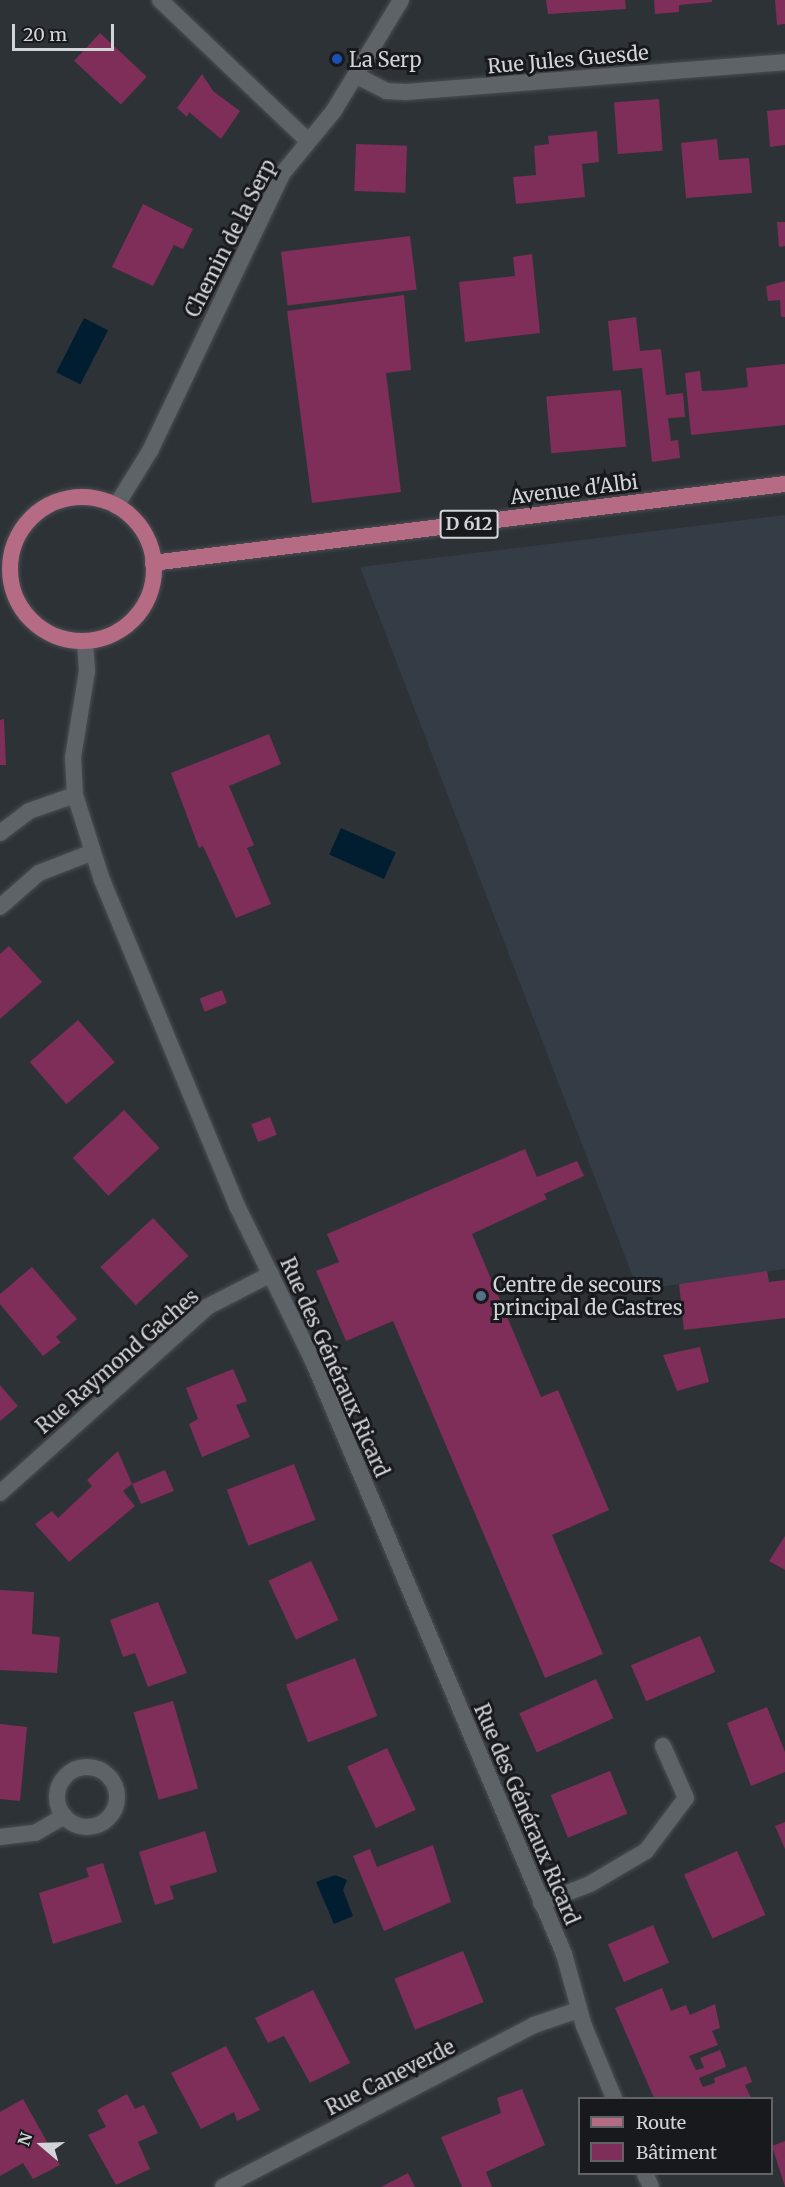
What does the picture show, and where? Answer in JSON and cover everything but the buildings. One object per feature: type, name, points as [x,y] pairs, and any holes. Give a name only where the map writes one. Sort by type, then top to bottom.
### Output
[{"type":"main road","name":"Avenue d'Albi","points":[[153,563],[785,484]]},
{"type":"main road","points":[[72,498],[94,498],[116,506],[143,531],[153,563],[151,589],[142,609],[128,625],[110,636],[85,642],[47,632],[29,619],[5,580],[19,536],[41,511],[72,498]]},
{"type":"street","points":[[160,0],[308,141]]},
{"type":"street","name":"Chemin de la Serp","points":[[116,506],[150,451],[282,174],[357,76],[401,0]]},
{"type":"street","name":"Rue Jules Guesde","points":[[357,76],[386,91],[405,92],[785,62]]},
{"type":"street","name":"Rue des Généraux Ricard","points":[[85,642],[87,671],[74,757],[75,795],[93,852],[237,1206],[313,1360],[564,1954],[578,2010],[614,2097]]},
{"type":"street","points":[[0,832],[29,811],[75,795]]},
{"type":"street","points":[[0,907],[39,873],[93,852]]},
{"type":"street","name":"Rue Raymond Gaches","points":[[0,1493],[207,1307],[271,1274]]},
{"type":"street","points":[[541,1903],[590,1884],[646,1851],[686,1798],[663,1746]]},
{"type":"street","points":[[0,1837],[35,1833],[64,1816]]},
{"type":"street","name":"Rue Caneverde","points":[[223,2187],[534,2025],[578,2010]]},
{"type":"shaded area","points":[[785,515],[785,1269],[638,1290],[360,567]]},
{"type":"water","points":[[84,318],[108,330],[80,385],[56,372]]},
{"type":"water","points":[[341,828],[396,852],[384,879],[329,854]]},
{"type":"water","points":[[335,1875],[347,1880],[343,1890],[353,1916],[334,1924],[316,1882]]},
{"type":"place","name":"La Serp","points":[[337,59]]},
{"type":"place","name":"Centre de secours principal de Castres","points":[[481,1296]]}]
